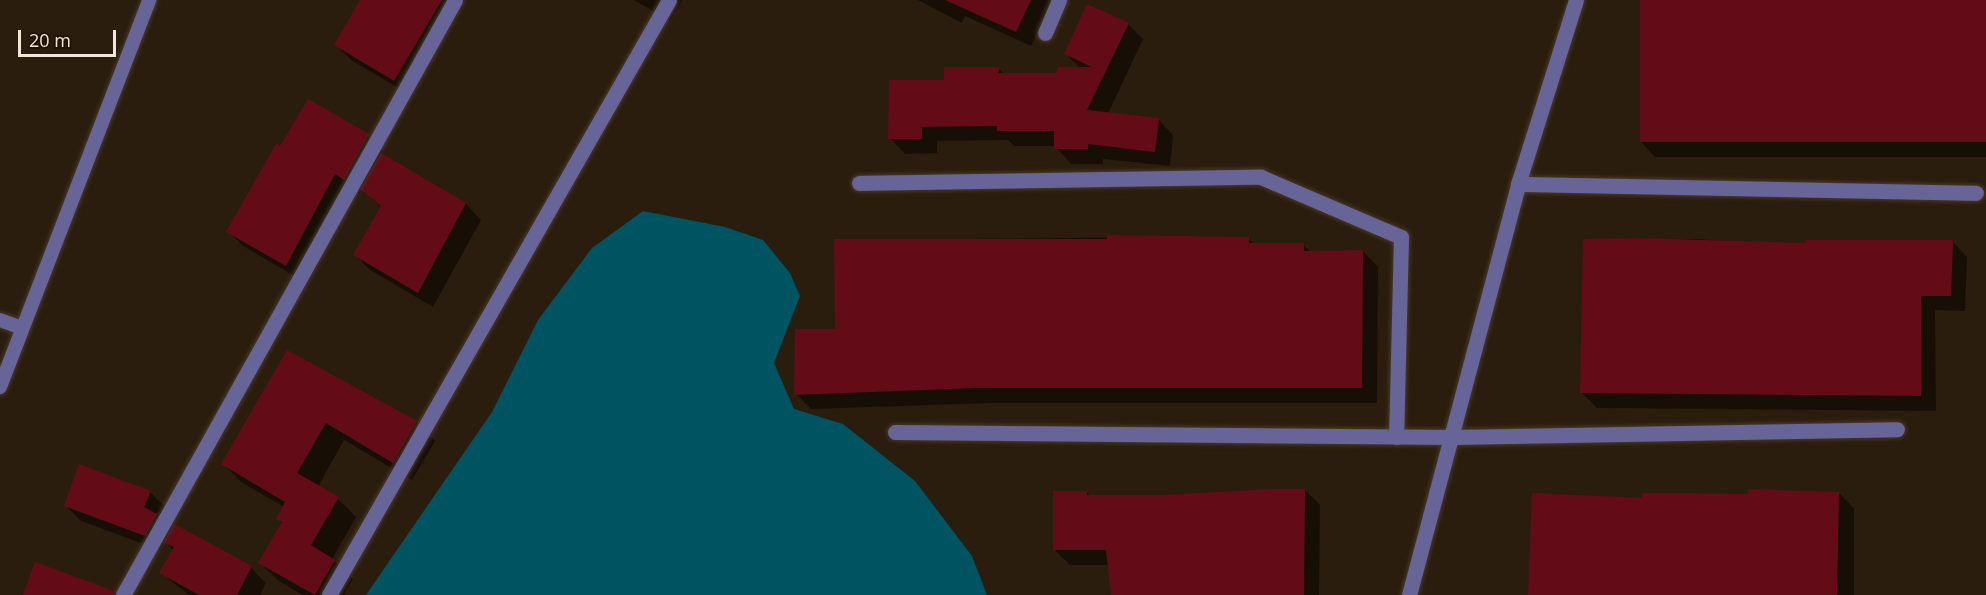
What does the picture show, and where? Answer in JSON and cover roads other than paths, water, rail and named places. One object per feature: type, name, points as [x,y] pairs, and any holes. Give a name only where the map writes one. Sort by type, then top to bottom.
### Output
[{"type":"street","points":[[123,595],[455,0]]},
{"type":"street","points":[[329,595],[669,0]]},
{"type":"street","points":[[1045,33],[1059,0]]},
{"type":"street","points":[[1409,595],[1453,437],[1518,184],[1576,0]]},
{"type":"street","points":[[859,183],[1262,177],[1401,237],[1396,437]]},
{"type":"street","points":[[1518,184],[1976,193]]},
{"type":"street","points":[[895,432],[1453,437],[1897,429]]},
{"type":"lane","points":[[0,387],[150,0]]},
{"type":"lane","points":[[0,320],[22,328]]},
{"type":"water","points":[[643,211],[725,227],[763,240],[790,273],[800,296],[774,363],[794,409],[843,424],[915,481],[972,556],[987,595],[366,595],[492,412],[538,320],[592,248]]}]
